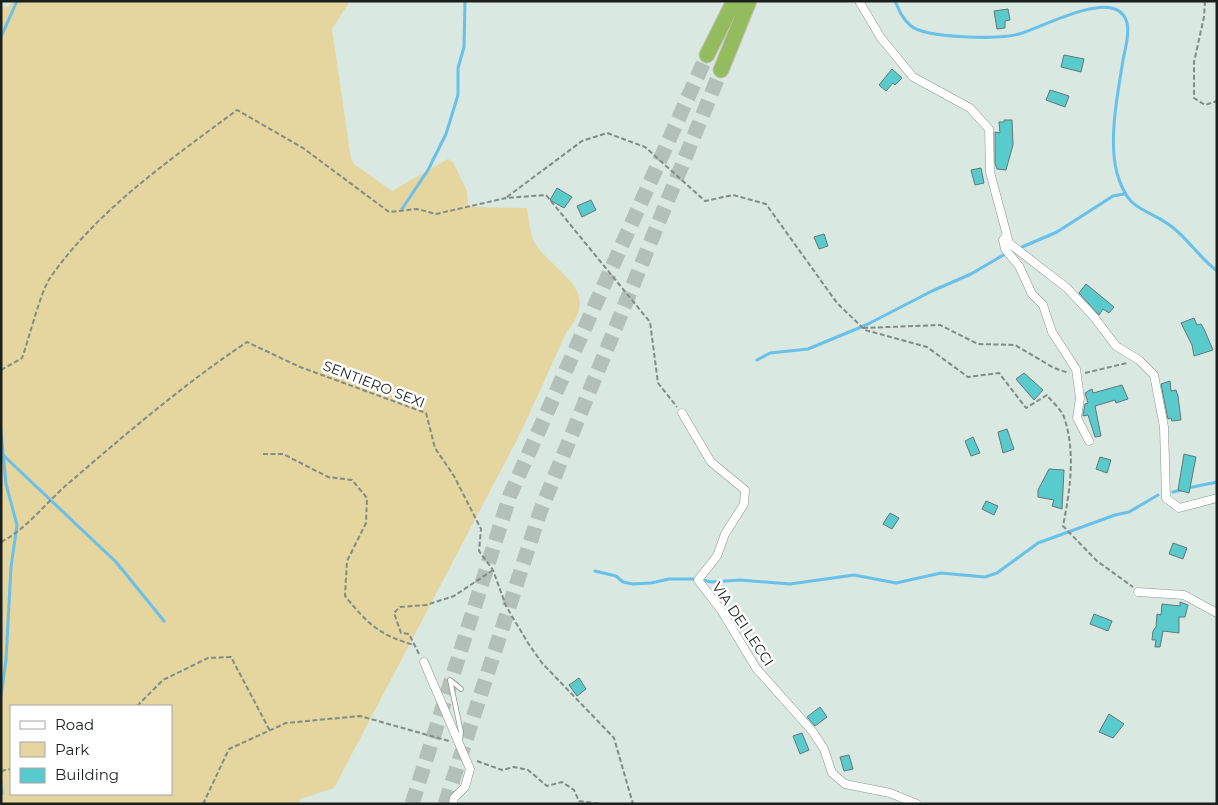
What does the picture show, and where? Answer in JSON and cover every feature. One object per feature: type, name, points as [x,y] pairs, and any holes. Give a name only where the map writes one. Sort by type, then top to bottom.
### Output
[{"type":"highway","points":[[707,55],[734,1]]},
{"type":"highway","points":[[721,70],[749,1]]},
{"type":"street","points":[[859,1],[882,38],[913,76],[970,108],[989,129],[990,172],[1009,242],[1067,288],[1094,317],[1116,346],[1139,360],[1154,375],[1164,427],[1166,498],[1179,508],[1217,498]]},
{"type":"street","points":[[1007,234],[1003,240],[1005,249],[1019,266],[1032,294],[1043,305],[1052,332],[1076,369],[1080,398],[1078,418],[1089,441]]},
{"type":"street","name":"VIA DEI LECCI","points":[[682,413],[711,462],[745,490],[744,504],[726,534],[717,556],[698,580],[721,610],[756,668],[813,732],[824,748],[832,773],[845,784],[890,793],[917,804]]},
{"type":"street","points":[[1138,592],[1184,594],[1217,613]]},
{"type":"street","points":[[424,662],[470,769],[465,787],[454,798],[453,804]]},
{"type":"lane","points":[[460,744],[461,732],[450,680],[461,689]]},
{"type":"path","points":[[1205,1],[1204,17],[1194,62],[1194,98],[1205,105],[1217,101]]},
{"type":"path","points":[[1,370],[22,358],[49,280],[103,216],[165,164],[237,110],[303,148],[389,212],[416,209],[436,214],[506,198],[546,195],[650,322],[658,383],[682,413]]},
{"type":"path","points":[[506,198],[582,141],[607,133],[645,147],[705,201],[733,195],[766,204],[837,303],[863,328],[927,348],[968,377],[1000,373],[1026,408],[1047,395],[1064,415],[1071,452],[1069,496],[1063,526],[1096,561],[1130,583],[1138,592]]},
{"type":"path","points":[[863,328],[940,325],[978,344],[1015,345],[1054,368],[1076,375],[1139,360]]},
{"type":"path","name":"SENTIERO SEXI","points":[[1,542],[13,535],[65,486],[152,412],[247,342],[300,367],[426,413],[435,448],[454,476],[481,529],[479,551],[493,570],[506,606],[542,663],[614,738],[633,804]]},
{"type":"path","points":[[263,454],[284,454],[328,477],[352,480],[368,498],[366,523],[347,561],[344,596],[366,622],[390,638],[414,645]]},
{"type":"path","points":[[424,662],[409,634],[401,633],[394,613],[396,609],[405,606],[426,605],[454,596],[493,570]]},
{"type":"path","points":[[137,705],[163,680],[208,658],[231,657],[270,731]]},
{"type":"path","points":[[203,804],[230,749],[286,723],[360,716],[460,744],[478,762],[502,770],[514,767],[528,770],[547,786],[562,782],[574,790],[579,801],[602,804]]},
{"type":"path","points":[[98,804],[107,804]]},
{"type":"green space","points":[[13,1],[350,1],[332,29],[351,159],[354,164],[392,191],[448,159],[453,162],[467,191],[468,205],[474,207],[527,208],[534,242],[573,285],[578,295],[580,306],[576,318],[566,333],[521,432],[334,788],[300,799],[299,804],[1,804],[1,8],[9,6]]},
{"type":"building","points":[[1008,9],[1010,20],[1005,21],[1005,28],[997,29],[994,11]]},
{"type":"building","points":[[1064,55],[1084,59],[1081,72],[1061,67]]},
{"type":"building","points":[[892,69],[902,78],[895,85],[893,83],[886,91],[879,85]]},
{"type":"building","points":[[1050,90],[1069,96],[1065,107],[1046,100]]},
{"type":"building","points":[[1004,120],[1012,120],[1013,145],[1006,170],[997,169],[995,163],[995,132],[1000,133],[999,122],[1004,122]]},
{"type":"building","points":[[981,168],[984,183],[975,185],[971,170]]},
{"type":"building","points":[[557,188],[572,197],[564,208],[550,200]]},
{"type":"building","points":[[591,200],[596,210],[582,217],[577,206]]},
{"type":"building","points":[[824,234],[828,246],[819,249],[814,237]]},
{"type":"building","points":[[1086,284],[1114,307],[1109,313],[1103,309],[1099,315],[1079,293]]},
{"type":"building","points":[[1194,318],[1197,325],[1201,324],[1204,329],[1213,350],[1194,356],[1192,345],[1181,323]]},
{"type":"building","points":[[1024,373],[1043,390],[1034,400],[1016,379]]},
{"type":"building","points":[[1170,381],[1171,391],[1176,390],[1178,396],[1181,420],[1172,421],[1171,418],[1168,419],[1161,384]]},
{"type":"building","points":[[1122,385],[1128,399],[1116,403],[1115,400],[1095,406],[1101,436],[1095,437],[1088,415],[1083,416],[1085,404],[1088,403],[1085,393],[1092,389],[1093,393]]},
{"type":"building","points":[[1007,429],[1014,449],[1003,453],[998,432]]},
{"type":"building","points":[[973,437],[980,453],[971,456],[965,441]]},
{"type":"building","points":[[1184,454],[1196,457],[1189,493],[1178,490]]},
{"type":"building","points":[[1100,457],[1111,460],[1107,473],[1096,469]]},
{"type":"building","points":[[1049,469],[1064,470],[1062,509],[1052,506],[1054,500],[1038,497],[1038,490]]},
{"type":"building","points":[[986,501],[998,506],[994,515],[982,509]]},
{"type":"building","points":[[890,513],[899,518],[892,529],[883,524]]},
{"type":"building","points":[[1173,543],[1187,548],[1183,559],[1169,554]]},
{"type":"building","points":[[1180,602],[1188,605],[1185,617],[1179,617],[1179,633],[1163,631],[1160,647],[1155,647],[1156,640],[1152,640],[1153,631],[1156,627],[1157,614],[1161,615],[1162,604],[1180,606]]},
{"type":"building","points":[[1094,614],[1112,621],[1108,631],[1090,624]]},
{"type":"building","points":[[579,678],[586,689],[577,696],[569,685]]},
{"type":"building","points":[[820,707],[827,717],[815,726],[807,717]]},
{"type":"building","points":[[1109,714],[1124,724],[1113,738],[1099,732]]},
{"type":"building","points":[[802,733],[809,750],[800,754],[793,736]]},
{"type":"building","points":[[849,755],[853,769],[844,771],[840,757]]},
{"type":"waterway","points":[[1,37],[17,1]]},
{"type":"waterway","points":[[402,209],[428,170],[446,134],[458,95],[458,68],[464,47],[465,1]]},
{"type":"waterway","points":[[895,1],[903,18],[911,26],[932,33],[964,37],[996,37],[1019,34],[1094,8],[1106,7],[1121,13],[1126,21],[1128,32],[1117,102],[1113,146],[1114,160],[1121,186],[1132,202],[1171,226],[1217,271]]},
{"type":"waterway","points":[[1022,247],[1057,232],[1113,196],[1124,194]]},
{"type":"waterway","points":[[757,360],[770,353],[808,349],[866,325],[932,291],[971,274],[1005,254]]},
{"type":"waterway","points":[[1,431],[6,484],[17,525],[11,567],[6,660],[1,696]]},
{"type":"waterway","points":[[3,455],[116,562],[164,621]]},
{"type":"waterway","points":[[1188,488],[1217,482]]},
{"type":"waterway","points":[[1173,492],[1182,490]]},
{"type":"waterway","points":[[595,571],[616,576],[623,582],[633,584],[669,579],[699,579],[711,582],[740,580],[790,584],[854,575],[896,583],[941,573],[985,577],[997,573],[1038,543],[1115,515],[1129,512],[1158,495]]},
{"type":"waterway","points":[[1,782],[2,794]]},
{"type":"tunnel","points":[[412,804],[510,495],[707,55]]},
{"type":"tunnel","points":[[445,804],[540,512],[721,70]]}]
